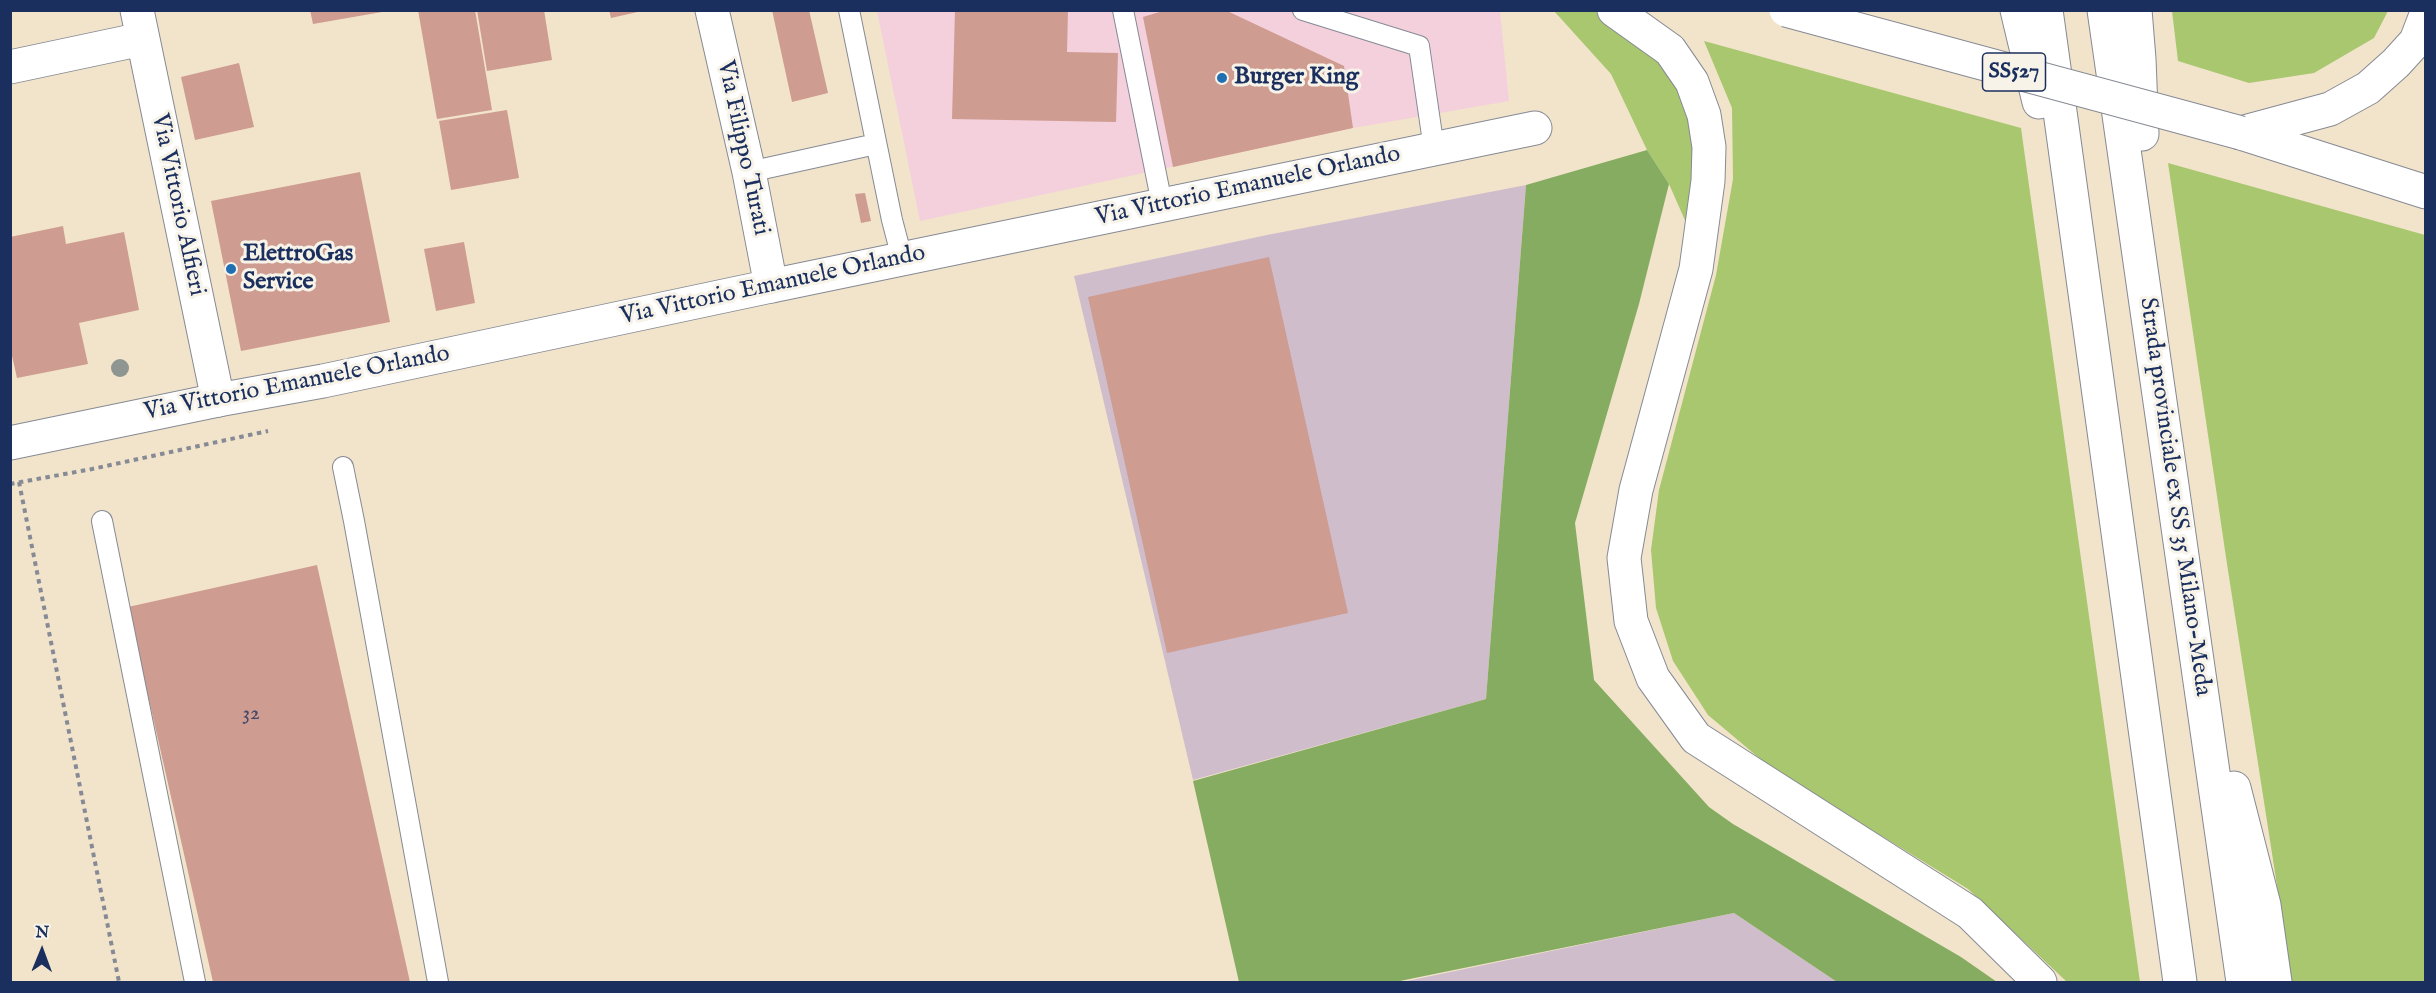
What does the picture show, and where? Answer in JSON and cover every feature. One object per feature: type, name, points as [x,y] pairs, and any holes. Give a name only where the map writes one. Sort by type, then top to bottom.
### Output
[{"type":"main road","name":"Via Filippo Turati","points":[[712,10],[771,286]]},
{"type":"main road","points":[[1614,10],[1670,50],[1692,82],[1704,115],[1709,147],[1708,181],[1696,269],[1636,490],[1624,558],[1631,621],[1653,678],[1696,738],[1970,913],[2040,982]]},
{"type":"main road","name":"SS527","points":[[1786,10],[2241,133],[2426,192]]},
{"type":"main road","points":[[2017,10],[2087,308]]},
{"type":"main road","points":[[2046,10],[2180,982]]},
{"type":"main road","name":"Strada provinciale ex SS 35 Milano-Meda","points":[[2104,10],[2243,982]]},
{"type":"main road","points":[[2135,10],[2139,59],[2147,310]]},
{"type":"main road","points":[[2241,133],[2330,109],[2368,88],[2416,41],[2426,15]]},
{"type":"main road","points":[[10,67],[139,25]]},
{"type":"main road","name":"Via Vittorio Alfieri","points":[[139,25],[218,400]]},
{"type":"main road","name":"Via Vittorio Emanuele Orlando","points":[[10,443],[323,381],[902,258],[1535,129]]},
{"type":"main road","name":"SS527","points":[[2241,133],[2426,168]]},
{"type":"main road","points":[[2192,619],[2264,905],[2275,982]]},
{"type":"lane","points":[[849,10],[902,258]]},
{"type":"lane","points":[[1123,10],[1162,204]]},
{"type":"lane","points":[[1303,10],[1419,46],[1434,149]]},
{"type":"lane","points":[[748,172],[876,144]]},
{"type":"lane","points":[[343,467],[438,982]]},
{"type":"lane","points":[[102,521],[195,982]]},
{"type":"path","points":[[10,484],[19,482],[119,982]]},
{"type":"shaded area","points":[[877,11],[1500,11],[1509,101],[1353,128],[920,221]]},
{"type":"shaded area","points":[[1526,185],[1486,699],[1193,780],[1074,276],[1267,235]]},
{"type":"shaded area","points":[[1734,913],[1837,982],[1402,982]]},
{"type":"green space","points":[[2172,10],[2388,11],[2374,38],[2314,73],[2249,83],[2178,61]]},
{"type":"green space","points":[[1554,11],[1595,11],[1655,52],[1673,79],[1688,111],[1694,162],[1691,234],[1669,184],[1647,150],[1611,74]]},
{"type":"green space","points":[[1704,41],[2021,128],[2140,982],[2067,982],[1968,889],[1771,768],[1708,715],[1673,661],[1656,608],[1651,550],[1659,490],[1716,275],[1733,179],[1732,108]]},
{"type":"green space","points":[[1647,150],[1669,184],[1639,304],[1575,523],[1594,680],[1709,807],[1733,824],[1961,957],[1997,982],[1837,982],[1734,913],[1395,982],[1239,982],[1193,781],[1486,699],[1526,185]]},
{"type":"green space","points":[[2168,163],[2425,235],[2425,982],[2292,982]]},
{"type":"building","points":[[310,10],[382,10],[382,12],[313,24]]},
{"type":"building","points":[[418,10],[475,10],[492,110],[437,119]]},
{"type":"building","points":[[477,10],[544,10],[552,60],[487,71]]},
{"type":"building","points":[[609,10],[642,10],[642,11],[611,18]]},
{"type":"building","points":[[772,10],[809,10],[828,93],[792,102]]},
{"type":"building","points":[[955,10],[1068,10],[1067,52],[1118,53],[1116,122],[952,119]]},
{"type":"building","points":[[1166,10],[1225,10],[1344,66],[1353,128],[1173,167],[1143,17]]},
{"type":"building","points":[[239,63],[254,127],[195,140],[181,77]]},
{"type":"building","points":[[507,110],[519,178],[451,190],[439,121]]},
{"type":"building","points":[[360,172],[390,322],[241,351],[211,201]]},
{"type":"building","points":[[865,193],[871,221],[861,223],[855,194]]},
{"type":"building","points":[[63,226],[66,244],[124,232],[139,310],[79,323],[88,364],[17,378],[10,347],[10,237]]},
{"type":"building","points":[[464,242],[475,303],[436,311],[424,249]]},
{"type":"building","points":[[1269,257],[1348,613],[1167,653],[1088,297]]},
{"type":"building","points":[[317,565],[410,982],[213,982],[128,607]]},
{"type":"place","name":"Burger King","points":[[1222,78]]},
{"type":"place","name":"ElettroGas Service","points":[[231,269]]}]
